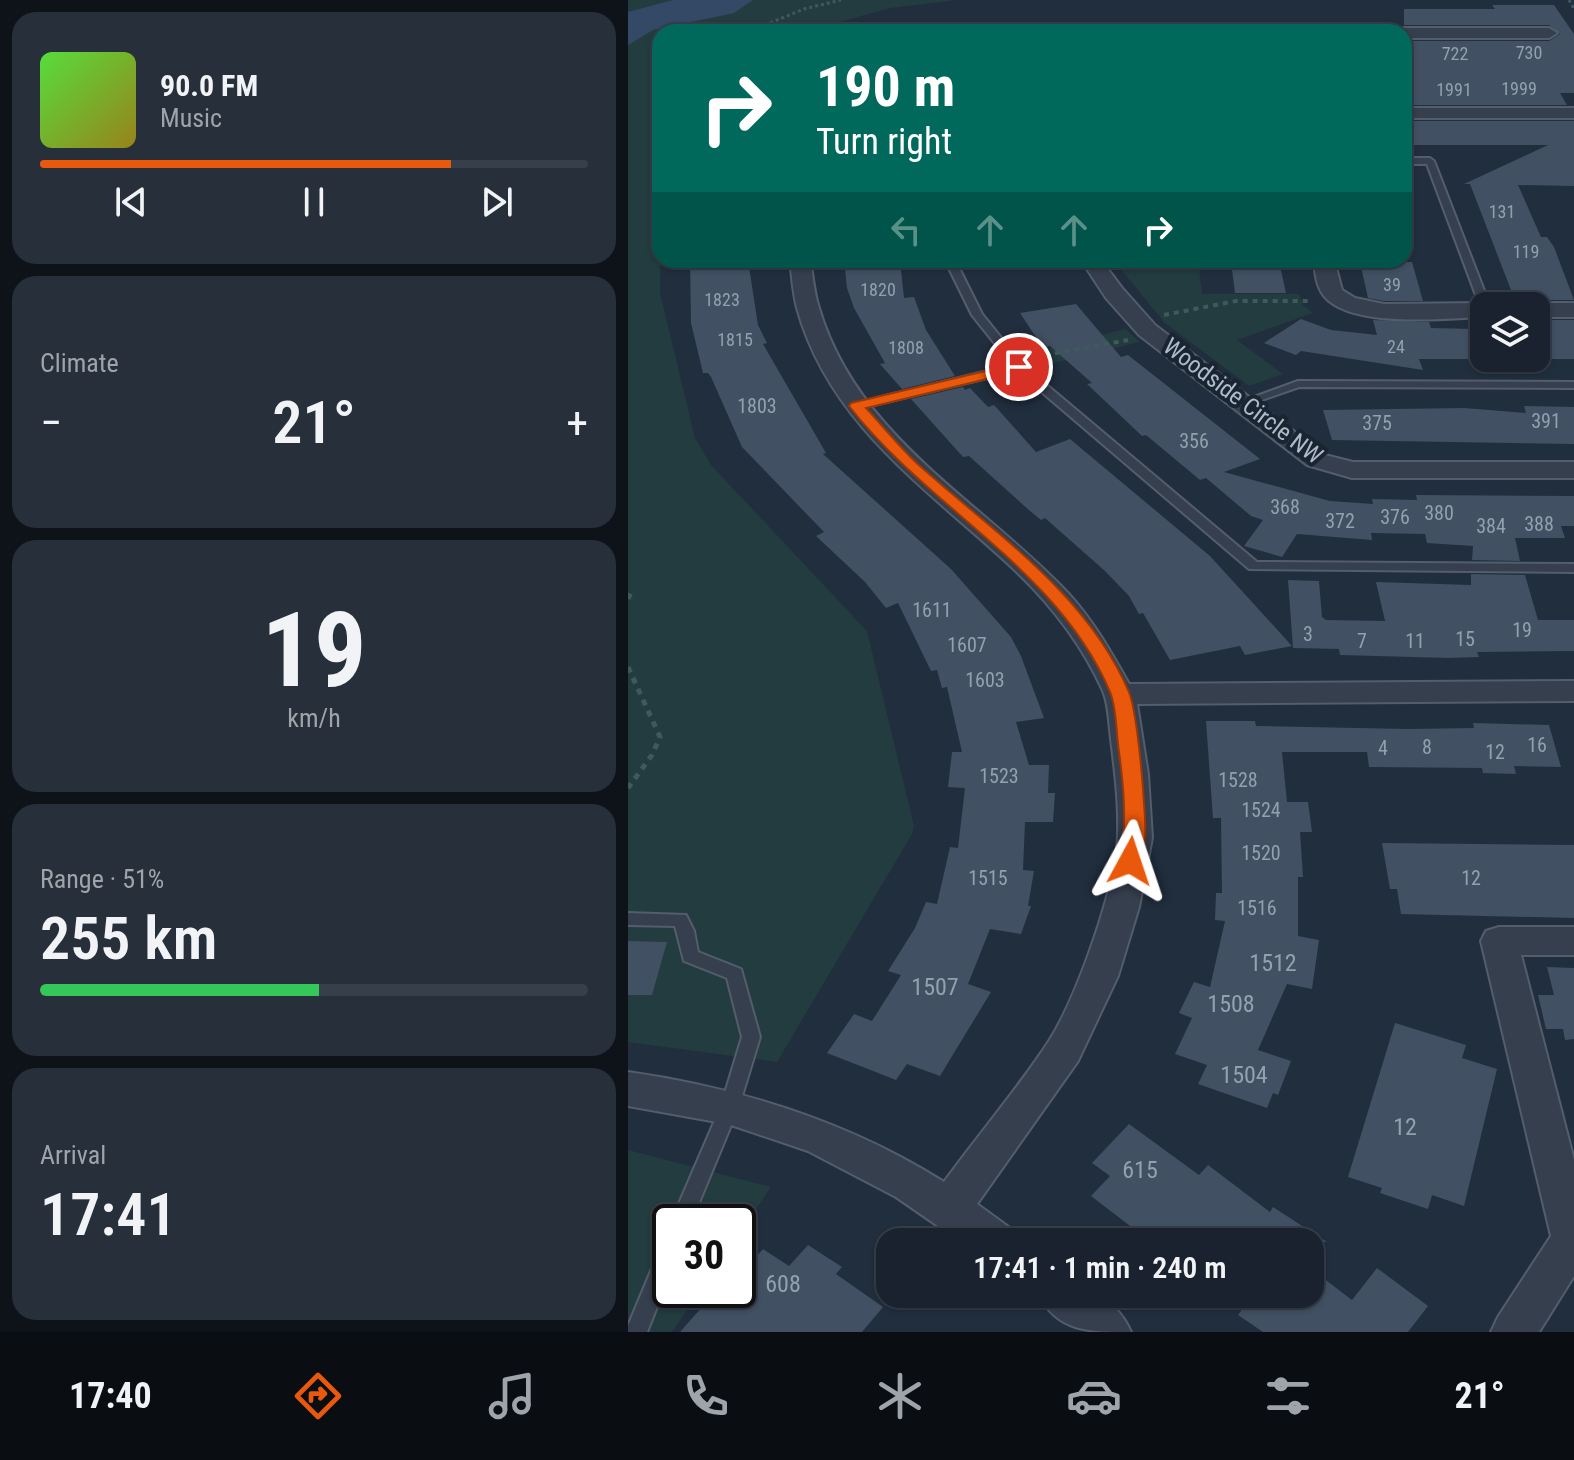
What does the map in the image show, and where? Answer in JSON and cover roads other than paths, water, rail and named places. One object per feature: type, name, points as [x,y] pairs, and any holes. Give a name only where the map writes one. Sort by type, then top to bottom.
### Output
[{"type":"street","points":[[1412,33],[1549,33]]},
{"type":"street","points":[[1412,113],[1574,113]]},
{"type":"street","points":[[801,268],[808,308],[834,371],[857,406],[912,467],[1017,557],[1061,602],[1090,641],[1120,694],[1132,774],[1135,838],[1121,907],[1099,976],[1064,1050],[950,1207]]},
{"type":"street","name":"Woodside Circle NW","points":[[1097,268],[1114,293],[1146,328],[1308,456],[1337,468],[1574,470]]},
{"type":"street","points":[[1326,268],[1330,289],[1347,304],[1373,310],[1470,308]]},
{"type":"street","points":[[1550,310],[1574,310]]},
{"type":"street","points":[[1120,694],[1574,691]]},
{"type":"street","points":[[1514,1332],[1573,1239],[1499,941],[1574,941]]},
{"type":"street","points":[[628,1089],[730,1106],[832,1140],[950,1207],[977,1228]]},
{"type":"street","points":[[1078,1308],[1108,1332]]},
{"type":"lane","points":[[1412,161],[1430,161],[1478,292]]},
{"type":"lane","points":[[954,268],[977,315],[1017,364],[1254,566],[1574,568]]},
{"type":"lane","points":[[857,406],[1017,364]]},
{"type":"lane","points":[[1241,404],[1298,384],[1574,385]]},
{"type":"lane","points":[[628,919],[680,920],[686,931],[690,956],[735,974],[751,1037],[730,1106],[689,1204]]},
{"type":"lane","points":[[636,1332],[652,1293]]},
{"type":"water","points":[[673,0],[753,0],[734,13],[682,24],[652,24],[652,31],[628,45],[628,12]]}]
